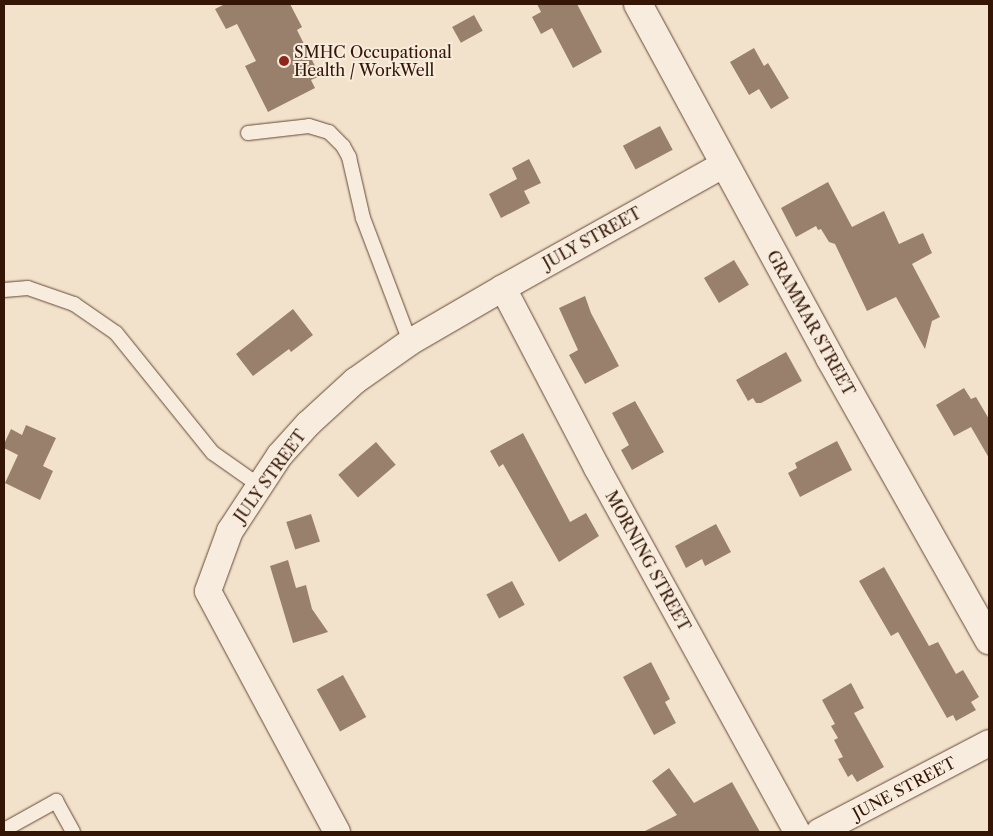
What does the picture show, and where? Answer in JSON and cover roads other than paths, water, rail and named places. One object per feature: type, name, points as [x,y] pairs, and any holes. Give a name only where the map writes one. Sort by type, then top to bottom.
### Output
[{"type":"street","name":"GRAMMAR STREET","points":[[638,4],[723,165],[989,640]]},
{"type":"street","name":"JULY STREET","points":[[337,832],[208,591],[230,531],[260,486],[308,424],[355,381],[410,342],[723,165]]},
{"type":"street","name":"MORNING STREET","points":[[503,288],[610,492],[797,832]]},
{"type":"street","name":"JUNE STREET","points":[[819,832],[989,743]]},
{"type":"lane","points":[[248,133],[309,126],[329,132],[343,146],[349,157],[363,218],[410,342]]},
{"type":"lane","points":[[4,290],[28,288],[74,304],[116,333],[213,453],[260,486]]},
{"type":"lane","points":[[4,830],[56,801],[73,832]]},
{"type":"place","name":"SMHC Occupational Health / WorkWell","points":[[284,61]]}]
